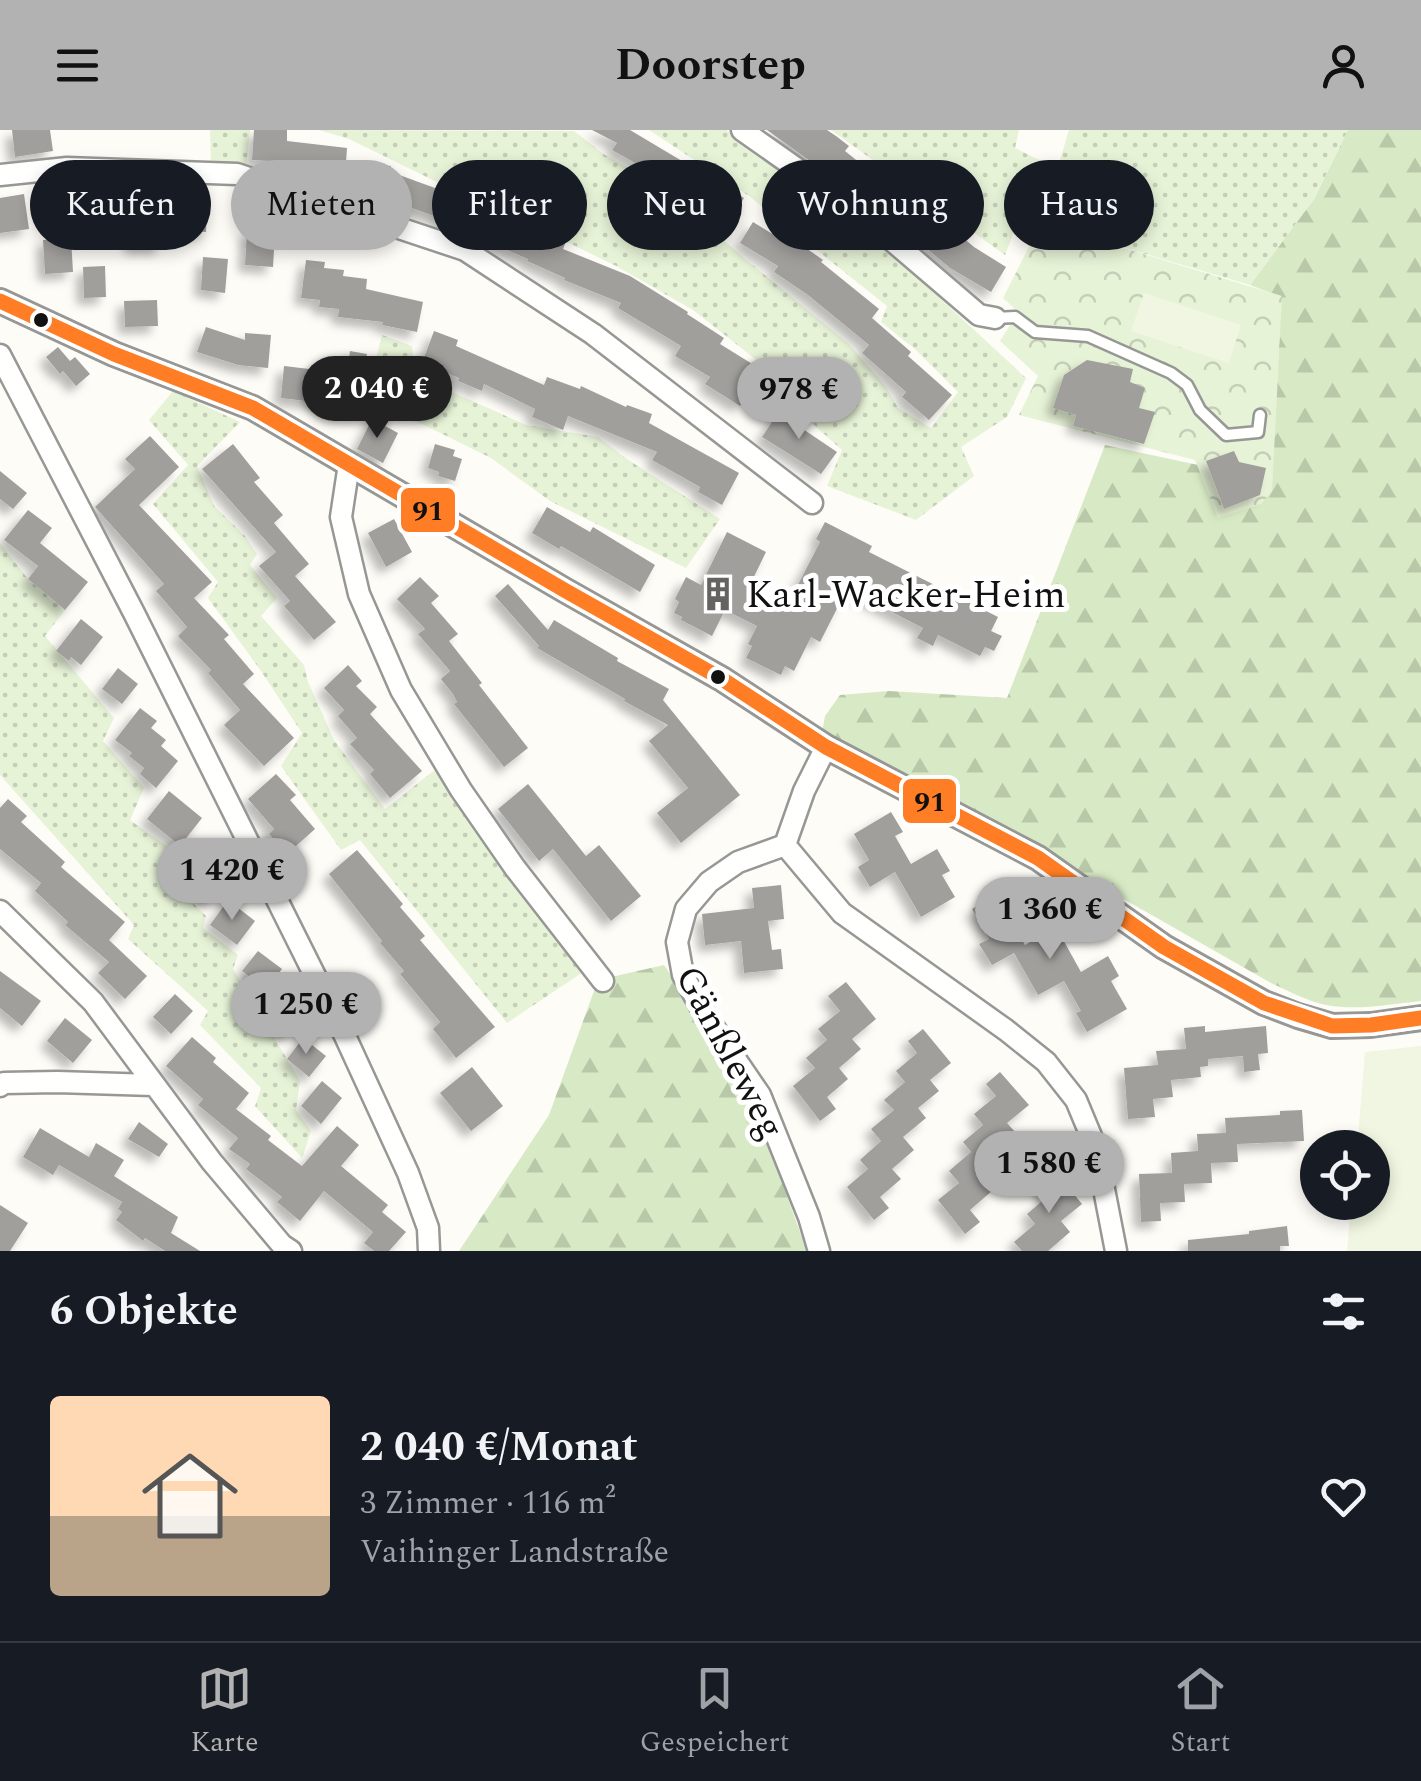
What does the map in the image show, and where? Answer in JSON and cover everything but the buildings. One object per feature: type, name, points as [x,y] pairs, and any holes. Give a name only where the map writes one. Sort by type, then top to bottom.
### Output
[{"type":"street","points":[[742,130],[861,214],[979,315],[995,318]]},
{"type":"street","points":[[0,175],[66,168],[237,174],[465,250],[593,334],[812,503]]},
{"type":"street","points":[[0,301],[114,354],[253,408],[722,679],[826,747],[1038,858],[1164,946],[1264,1003],[1332,1026],[1421,1018]]},
{"type":"street","points":[[0,355],[152,647],[345,1036],[408,1173],[428,1228],[429,1251]]},
{"type":"street","points":[[349,464],[341,516],[359,594],[401,690],[515,868],[603,981]]},
{"type":"street","points":[[826,747],[804,791],[785,845],[842,914],[1046,1062],[1076,1100],[1096,1148],[1116,1251]]},
{"type":"street","name":"Gänßleweg","points":[[785,845],[738,862],[709,882],[686,909],[676,942],[690,988],[760,1094],[819,1251]]},
{"type":"street","points":[[0,911],[92,1002],[212,1162],[284,1249]]},
{"type":"street","points":[[0,1086],[4,1082],[152,1084]]},
{"type":"lane","points":[[995,318],[1015,318],[1035,332],[1088,336],[1172,373],[1187,384],[1200,410],[1226,435],[1258,432],[1260,414]]},
{"type":"green space","points":[[210,130],[250,130],[247,160],[231,160],[231,166],[211,165]]},
{"type":"green space","points":[[319,130],[574,131],[614,160],[607,160],[607,250],[735,250],[848,343],[886,387],[898,408],[931,428],[958,392],[881,322],[887,306],[817,250],[888,250],[1026,378],[1007,417],[961,447],[974,476],[916,520],[827,486],[842,450],[804,416],[759,389],[769,370],[693,310],[583,250],[587,250],[587,160],[432,160],[432,180],[412,170],[412,160],[392,160],[349,139]]},
{"type":"green space","points":[[649,130],[726,130],[769,160],[762,160],[762,206],[742,191],[742,160],[694,160]]},
{"type":"green space","points":[[831,130],[1019,130],[1015,148],[1039,160],[1004,160],[1005,255],[984,240],[984,160],[873,160]]},
{"type":"green space","points":[[1069,130],[1348,130],[1314,199],[1250,285],[1132,250],[1154,250],[1154,160],[1060,160]]},
{"type":"green space","points":[[1348,130],[1421,130],[1421,1001],[1354,1007],[1316,1002],[1271,983],[990,823],[822,733],[825,716],[840,695],[889,691],[1007,698],[1105,445],[1198,465],[1218,518],[1282,297],[1250,285],[1314,199]]},
{"type":"green space","points":[[1027,250],[1130,250],[1282,296],[1272,491],[1261,504],[1218,518],[1195,460],[1019,415],[1038,376],[1000,341],[1015,317],[1015,309],[1003,298]]},
{"type":"green space","points":[[1144,293],[1241,325],[1229,363],[1131,331]]},
{"type":"green space","points":[[382,335],[412,346],[414,369],[452,392],[526,425],[598,437],[720,519],[686,568],[550,501],[491,458],[422,424],[364,406]]},
{"type":"green space","points":[[173,391],[240,422],[197,466],[214,506],[245,536],[257,554],[250,565],[277,598],[261,616],[304,665],[334,740],[385,809],[436,769],[583,972],[507,1023],[360,840],[341,850],[281,766],[302,733],[208,598],[218,582],[153,504],[188,465],[149,420]]},
{"type":"green space","points":[[0,543],[28,579],[65,610],[45,636],[114,718],[103,741],[144,788],[130,820],[179,855],[164,874],[206,916],[203,928],[238,955],[233,969],[300,1081],[296,1110],[311,1131],[302,1158],[255,1106],[261,1088],[200,1025],[208,1011],[128,939],[134,925],[0,775]]},
{"type":"green space","points":[[664,965],[751,1095],[806,1249],[828,1251],[459,1251],[549,1115],[598,980]]},
{"type":"green space","points":[[1421,1046],[1421,1251],[1347,1251],[1350,1220],[1390,1220],[1390,1130],[1358,1130],[1365,1052]]},
{"type":"transit line","name":"91","points":[[0,301],[114,354],[253,408],[722,679],[826,747],[1038,858],[1164,947],[1264,1003],[1332,1026],[1421,1018]]},
{"type":"place","name":"Karl-Wacker-Heim","points":[[718,594]]}]
